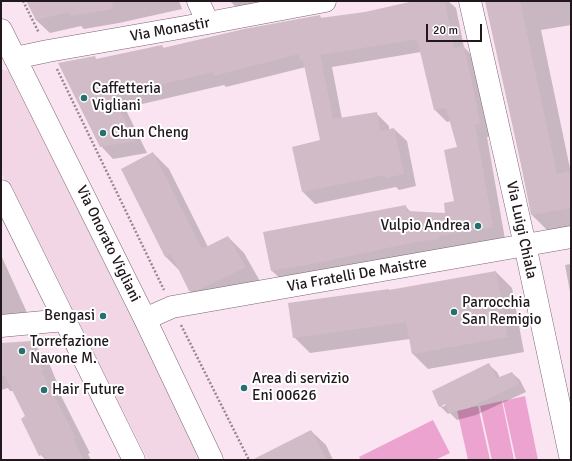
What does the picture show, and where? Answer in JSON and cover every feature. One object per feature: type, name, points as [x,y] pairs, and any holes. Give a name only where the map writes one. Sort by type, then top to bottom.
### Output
[{"type":"street","points":[[198,1],[208,23]]},
{"type":"street","name":"Via Monastir","points":[[15,58],[325,1]]},
{"type":"street","name":"Via Luigi Chiala","points":[[470,1],[525,245],[571,460]]},
{"type":"street","name":"Via Onorato Vigliani","points":[[1,30],[145,319],[212,460]]},
{"type":"street","points":[[1,191],[134,460]]},
{"type":"street","name":"Via Fratelli De Maistre","points":[[145,319],[172,307],[571,237]]},
{"type":"street","points":[[1,326],[65,320]]},
{"type":"path","points":[[24,1],[172,307],[249,460]]},
{"type":"shaded area","name":"Bengasi","points":[[1,69],[14,73],[202,460],[148,460],[1,172]]},
{"type":"shaded area","points":[[525,396],[538,460],[516,460],[503,401]]},
{"type":"shaded area","points":[[502,401],[514,460],[492,460],[480,406]]},
{"type":"shaded area","points":[[478,406],[490,460],[468,460],[457,410]]},
{"type":"shaded area","points":[[433,420],[450,453],[435,460],[361,460],[359,457]]},
{"type":"building","points":[[26,1],[112,1],[113,9],[70,16],[69,12],[36,20]]},
{"type":"building","points":[[414,1],[445,1],[454,48],[464,46],[480,124],[475,125],[493,227],[439,236],[439,239],[415,242],[322,262],[271,271],[263,232],[406,205],[407,211],[445,213],[444,203],[454,201],[444,150],[457,147],[446,108],[434,110],[417,39],[320,55],[333,119],[377,112],[380,131],[394,128],[404,174],[386,178],[385,175],[302,192],[292,147],[320,140],[303,60],[300,60],[299,54],[213,76],[213,72],[114,96],[135,141],[100,147],[58,63],[95,56],[96,59],[162,45],[163,48],[244,29],[320,15],[320,18],[365,12]]},
{"type":"building","points":[[485,1],[520,1],[557,174],[571,171],[571,208],[531,215]]},
{"type":"building","points":[[153,152],[202,249],[228,236],[246,267],[200,289],[189,291],[171,254],[165,257],[121,169]]},
{"type":"building","name":"Parrocchia San Remigio","points":[[496,271],[508,337],[412,354],[406,322],[293,338],[288,303],[389,290]]},
{"type":"building","points":[[32,341],[43,370],[41,371],[76,438],[73,439],[84,460],[47,460],[44,454],[39,456],[21,419],[25,416],[5,376],[1,376],[1,343]]},
{"type":"building","points":[[489,363],[497,378],[512,372],[519,384],[469,408],[449,413],[445,404],[439,407],[432,391]]},
{"type":"building","points":[[311,430],[327,460],[252,460]]},
{"type":"place","name":"Caffetteria Vigliani","points":[[84,98]]},
{"type":"place","name":"Chun Cheng","points":[[103,133]]},
{"type":"place","name":"Vulpio Andrea","points":[[478,226]]},
{"type":"place","name":"Parrocchia San Remigio","points":[[454,312]]},
{"type":"place","name":"Bengasi","points":[[103,316]]},
{"type":"place","name":"Torrefazione Navone M.","points":[[22,351]]},
{"type":"place","name":"Area di servizio Eni 00626","points":[[244,388]]},
{"type":"place","name":"Hair Future","points":[[44,390]]}]
